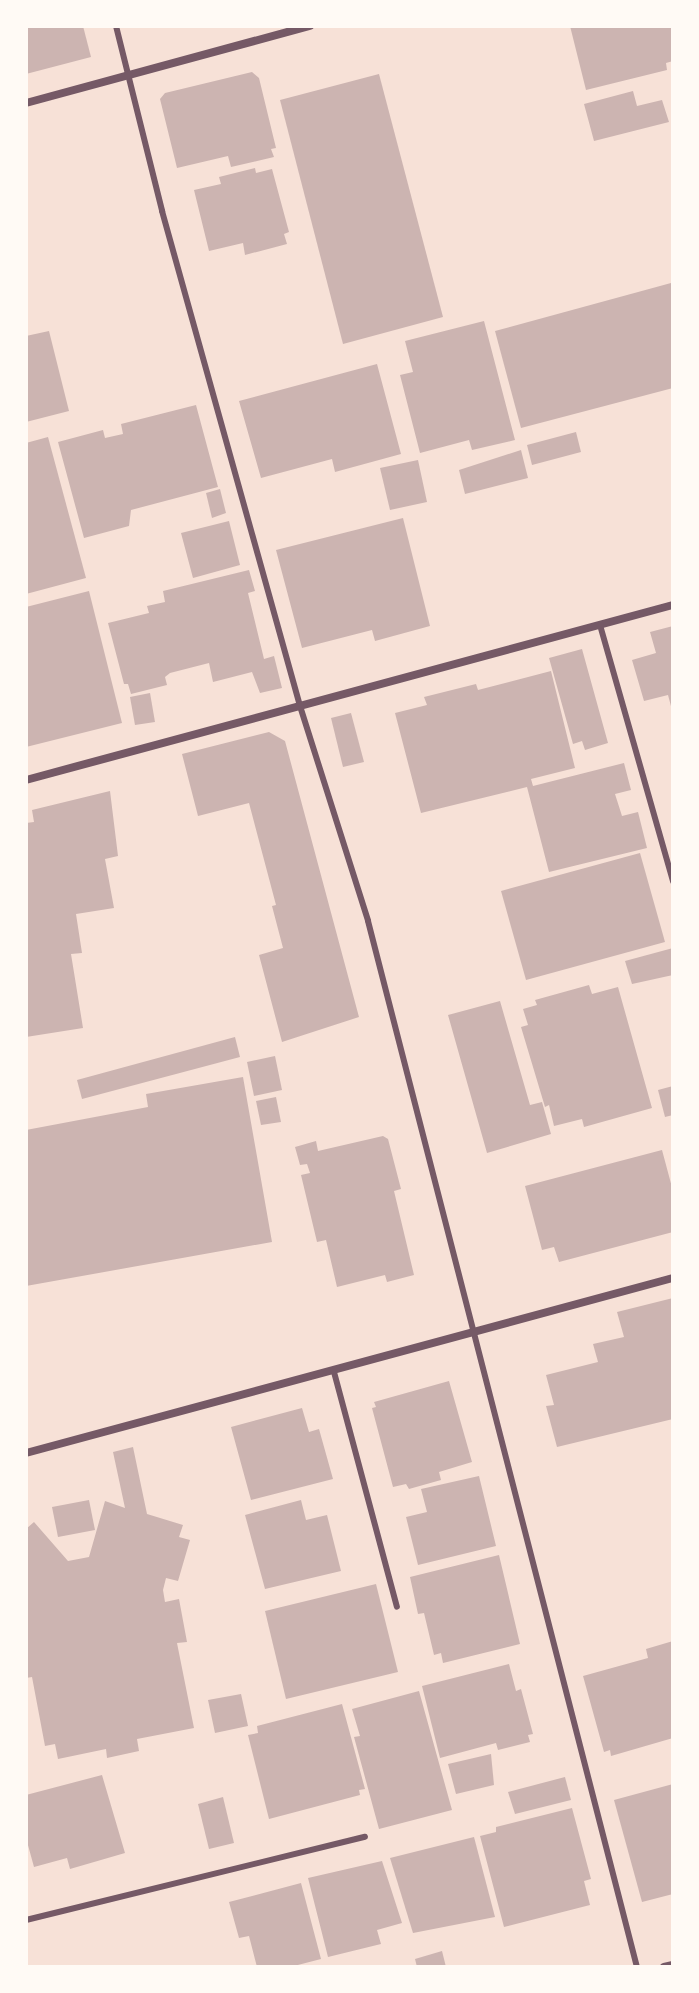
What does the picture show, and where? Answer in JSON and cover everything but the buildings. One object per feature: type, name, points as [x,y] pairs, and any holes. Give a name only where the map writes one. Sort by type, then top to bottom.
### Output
[{"type":"street","points":[[26,103],[310,26]]},
{"type":"street","points":[[26,780],[673,605]]},
{"type":"street","points":[[26,1453],[673,1278]]},
{"type":"street","points":[[664,1967],[673,1965]]},
{"type":"lane","points":[[116,26],[166,225],[300,706],[368,921],[637,1967]]},
{"type":"lane","points":[[600,625],[673,882]]},
{"type":"lane","points":[[334,1372],[397,1607]]},
{"type":"lane","points":[[26,1920],[365,1837]]}]
